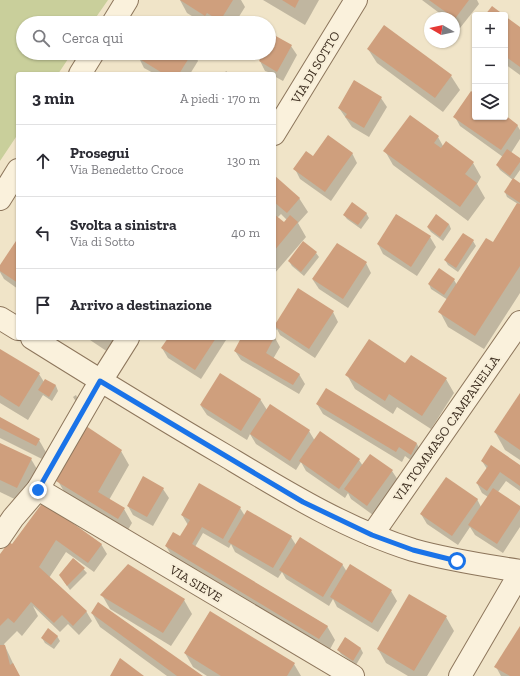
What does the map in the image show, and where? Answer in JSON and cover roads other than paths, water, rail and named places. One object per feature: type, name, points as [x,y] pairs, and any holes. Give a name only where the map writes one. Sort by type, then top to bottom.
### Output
[{"type":"street","points":[[118,16],[128,0]]},
{"type":"street","name":"VIA DI SOTTO","points":[[276,131],[356,0]]},
{"type":"street","points":[[81,72],[89,60]]},
{"type":"street","points":[[0,199],[16,173]]},
{"type":"street","points":[[0,318],[16,328]]},
{"type":"street","name":"VIA TOMMASO CAMPANELLA","points":[[372,535],[520,322]]},
{"type":"street","points":[[35,340],[100,381],[303,502],[372,535],[413,550],[457,561],[520,572],[460,676]]},
{"type":"street","points":[[0,537],[6,514],[38,490],[100,381],[127,340]]},
{"type":"street","name":"VIA SIEVE","points":[[38,490],[353,676]]}]
